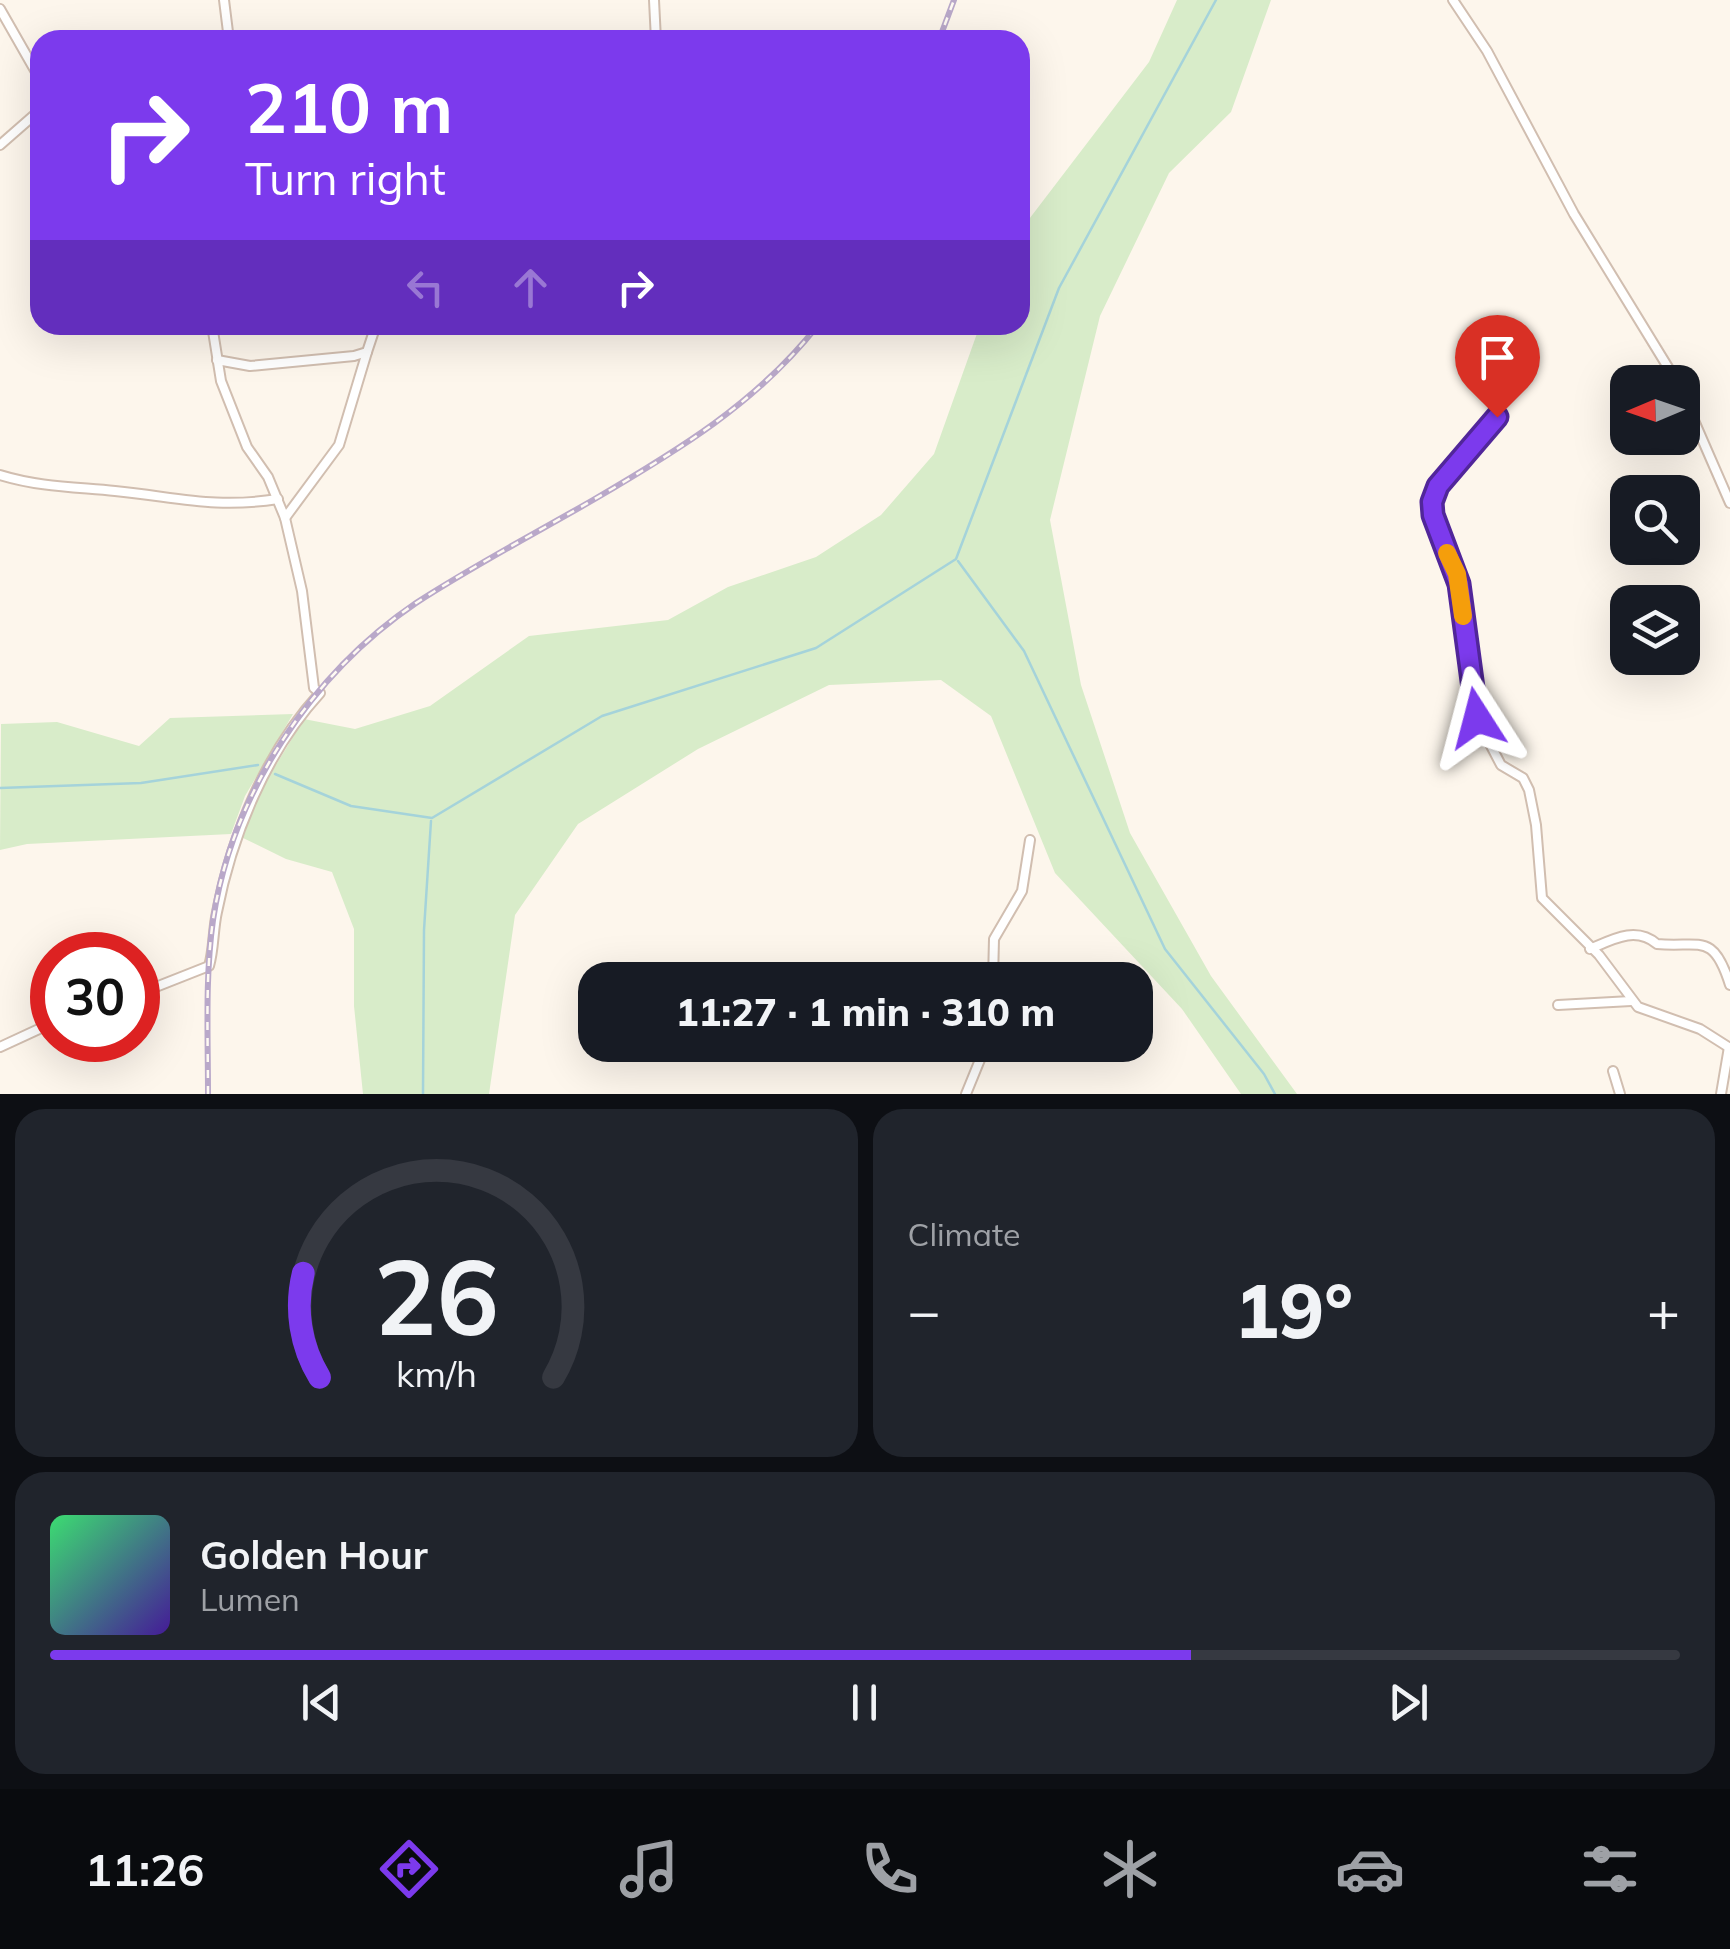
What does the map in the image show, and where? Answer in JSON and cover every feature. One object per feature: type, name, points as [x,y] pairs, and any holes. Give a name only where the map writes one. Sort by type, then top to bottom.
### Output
[{"type":"street","points":[[224,0],[228,30]]},
{"type":"street","points":[[654,0],[656,30]]},
{"type":"street","points":[[1453,0],[1488,51],[1574,214],[1667,365]]},
{"type":"street","points":[[0,9],[30,62]]},
{"type":"street","points":[[0,144],[30,118]]},
{"type":"street","points":[[160,985],[209,966],[224,877],[247,812],[286,739],[320,693],[314,688],[302,591],[286,518],[247,447],[217,360],[213,335]]},
{"type":"street","points":[[286,518],[339,445],[372,335]]},
{"type":"street","points":[[217,360],[250,366],[366,352]]},
{"type":"street","points":[[1499,414],[1484,438],[1438,486],[1433,515],[1457,574],[1477,718],[1501,764],[1523,778],[1528,790],[1536,825],[1542,898],[1590,948],[1631,1001]]},
{"type":"street","points":[[1700,434],[1730,503]]},
{"type":"street","points":[[0,475],[35,486],[115,491],[197,504],[278,499]]},
{"type":"street","points":[[993,962],[994,939],[1022,891],[1030,840]]},
{"type":"street","points":[[1590,948],[1632,934],[1647,934],[1657,944],[1695,940],[1716,952],[1730,985]]},
{"type":"street","points":[[1558,1006],[1631,1001],[1700,1029],[1730,1046],[1721,1094]]},
{"type":"street","points":[[0,1046],[30,1033]]},
{"type":"street","points":[[966,1094],[979,1062]]},
{"type":"street","points":[[1612,1070],[1620,1094]]},
{"type":"green space","points":[[1177,0],[1271,0],[1231,112],[1169,173],[1100,316],[1050,520],[1081,685],[1130,833],[1211,976],[1297,1094],[1241,1094],[1182,1009],[1153,978],[1153,962],[1138,962],[1055,873],[991,716],[941,680],[829,685],[698,749],[578,824],[515,915],[489,1094],[363,1094],[354,1006],[354,929],[332,872],[286,859],[241,837],[254,801],[304,719],[355,729],[430,706],[529,636],[668,620],[728,587],[816,557],[881,515],[934,454],[976,335],[1030,335],[1030,218],[1149,62]]},
{"type":"green space","points":[[293,714],[245,796],[231,834],[27,844],[0,850],[1,724],[57,722],[139,746],[170,718]]},
{"type":"waterway","points":[[275,774],[351,806],[432,818],[602,716],[816,648],[956,559],[1059,288],[1216,0]]},
{"type":"waterway","points":[[958,561],[1024,651],[1165,949],[1264,1074],[1275,1094]]},
{"type":"waterway","points":[[0,788],[141,783],[258,765]]},
{"type":"waterway","points":[[423,1094],[424,930],[431,821]]},
{"type":"railway","points":[[943,30],[954,0]]},
{"type":"railway","points":[[208,1094],[209,963],[223,873],[258,783],[311,701],[378,632],[416,603],[685,444],[742,402],[809,335]]},
{"type":"slow traffic","points":[[1447,553],[1457,574],[1463,616]]},
{"type":"route","points":[[1477,718],[1457,574],[1433,515],[1432,502],[1438,486],[1484,438],[1497,417]]}]
